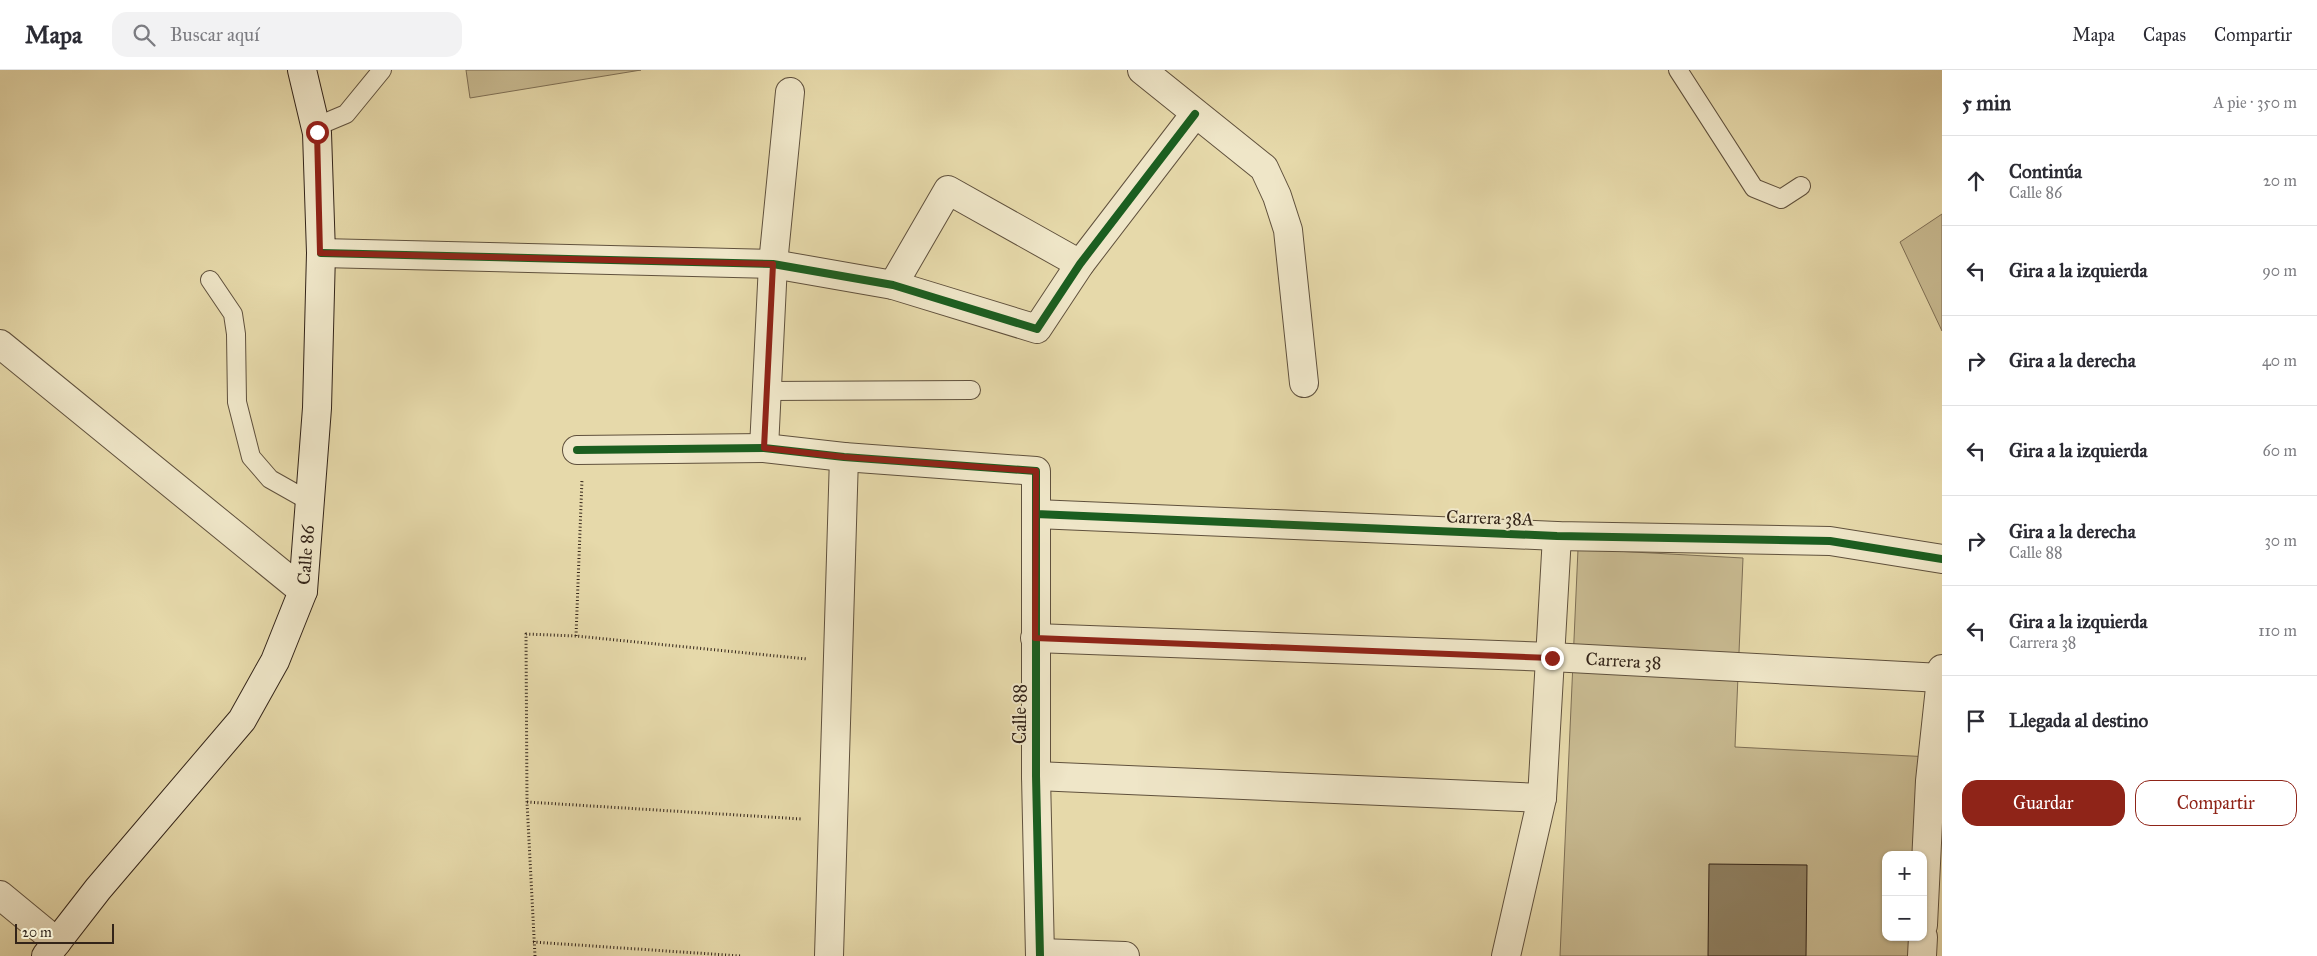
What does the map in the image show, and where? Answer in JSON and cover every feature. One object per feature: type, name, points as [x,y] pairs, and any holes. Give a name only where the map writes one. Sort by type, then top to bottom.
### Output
[{"type":"street","name":"Calle 86","points":[[51,949],[242,720],[275,661],[303,591],[317,408],[320,253],[315,127],[302,70]]},
{"type":"street","points":[[1142,70],[1264,168],[1277,196],[1288,230],[1304,383]]},
{"type":"street","points":[[764,448],[773,264],[790,92]]},
{"type":"street","points":[[320,253],[773,264],[892,285],[1037,329],[1080,264],[1196,114]]},
{"type":"street","points":[[892,285],[948,190],[1080,264]]},
{"type":"street","points":[[0,344],[303,591]]},
{"type":"street","points":[[580,450],[764,448],[844,457],[829,956]]},
{"type":"street","name":"Calle 88","points":[[844,457],[1036,471],[1036,776],[1040,955]]},
{"type":"street","name":"Carrera 38A","points":[[1036,514],[1557,536],[1830,541],[1942,559]]},
{"type":"street","points":[[1506,956],[1542,798],[1552,658],[1557,536]]},
{"type":"street","name":"Carrera 38","points":[[1035,638],[1941,673]]},
{"type":"street","points":[[1926,896],[1936,781],[1941,673]]},
{"type":"street","points":[[1036,776],[1542,798]]},
{"type":"street","points":[[0,895],[51,949]]},
{"type":"street","points":[[1922,956],[1923,941]]},
{"type":"street","points":[[1040,955],[1125,956]]},
{"type":"lane","points":[[315,127],[346,114],[382,70]]},
{"type":"lane","points":[[1678,70],[1754,188],[1780,200],[1801,186]]},
{"type":"lane","points":[[210,280],[233,314],[236,334],[237,402],[251,457],[270,479],[310,501]]},
{"type":"lane","points":[[767,391],[972,390]]},
{"type":"path","points":[[576,636],[580,450]]},
{"type":"path","points":[[535,956],[532,942],[527,802],[526,634],[576,636],[837,662]]},
{"type":"path","points":[[527,802],[833,821]]},
{"type":"path","points":[[532,942],[741,956]]},
{"type":"shaded area","points":[[466,70],[641,70],[470,98]]},
{"type":"shaded area","points":[[1942,214],[1942,331],[1900,242]]},
{"type":"shaded area","points":[[1578,549],[1743,558],[1735,747],[1931,757],[1923,851],[1882,851],[1882,941],[1923,941],[1922,956],[1560,956]]},
{"type":"building","points":[[1709,864],[1807,865],[1806,956],[1708,956]]},
{"type":"cycle path","points":[[321,253],[773,264],[893,285],[1037,329],[1080,264],[1195,114]]},
{"type":"cycle path","points":[[577,450],[764,448],[844,457],[1036,471],[1036,776],[1040,956]]},
{"type":"cycle path","points":[[1036,514],[1557,536],[1830,541],[1942,559]]},
{"type":"route","points":[[317,132],[320,253],[773,264],[764,448],[844,457],[1036,471],[1035,638],[1552,658]]}]
